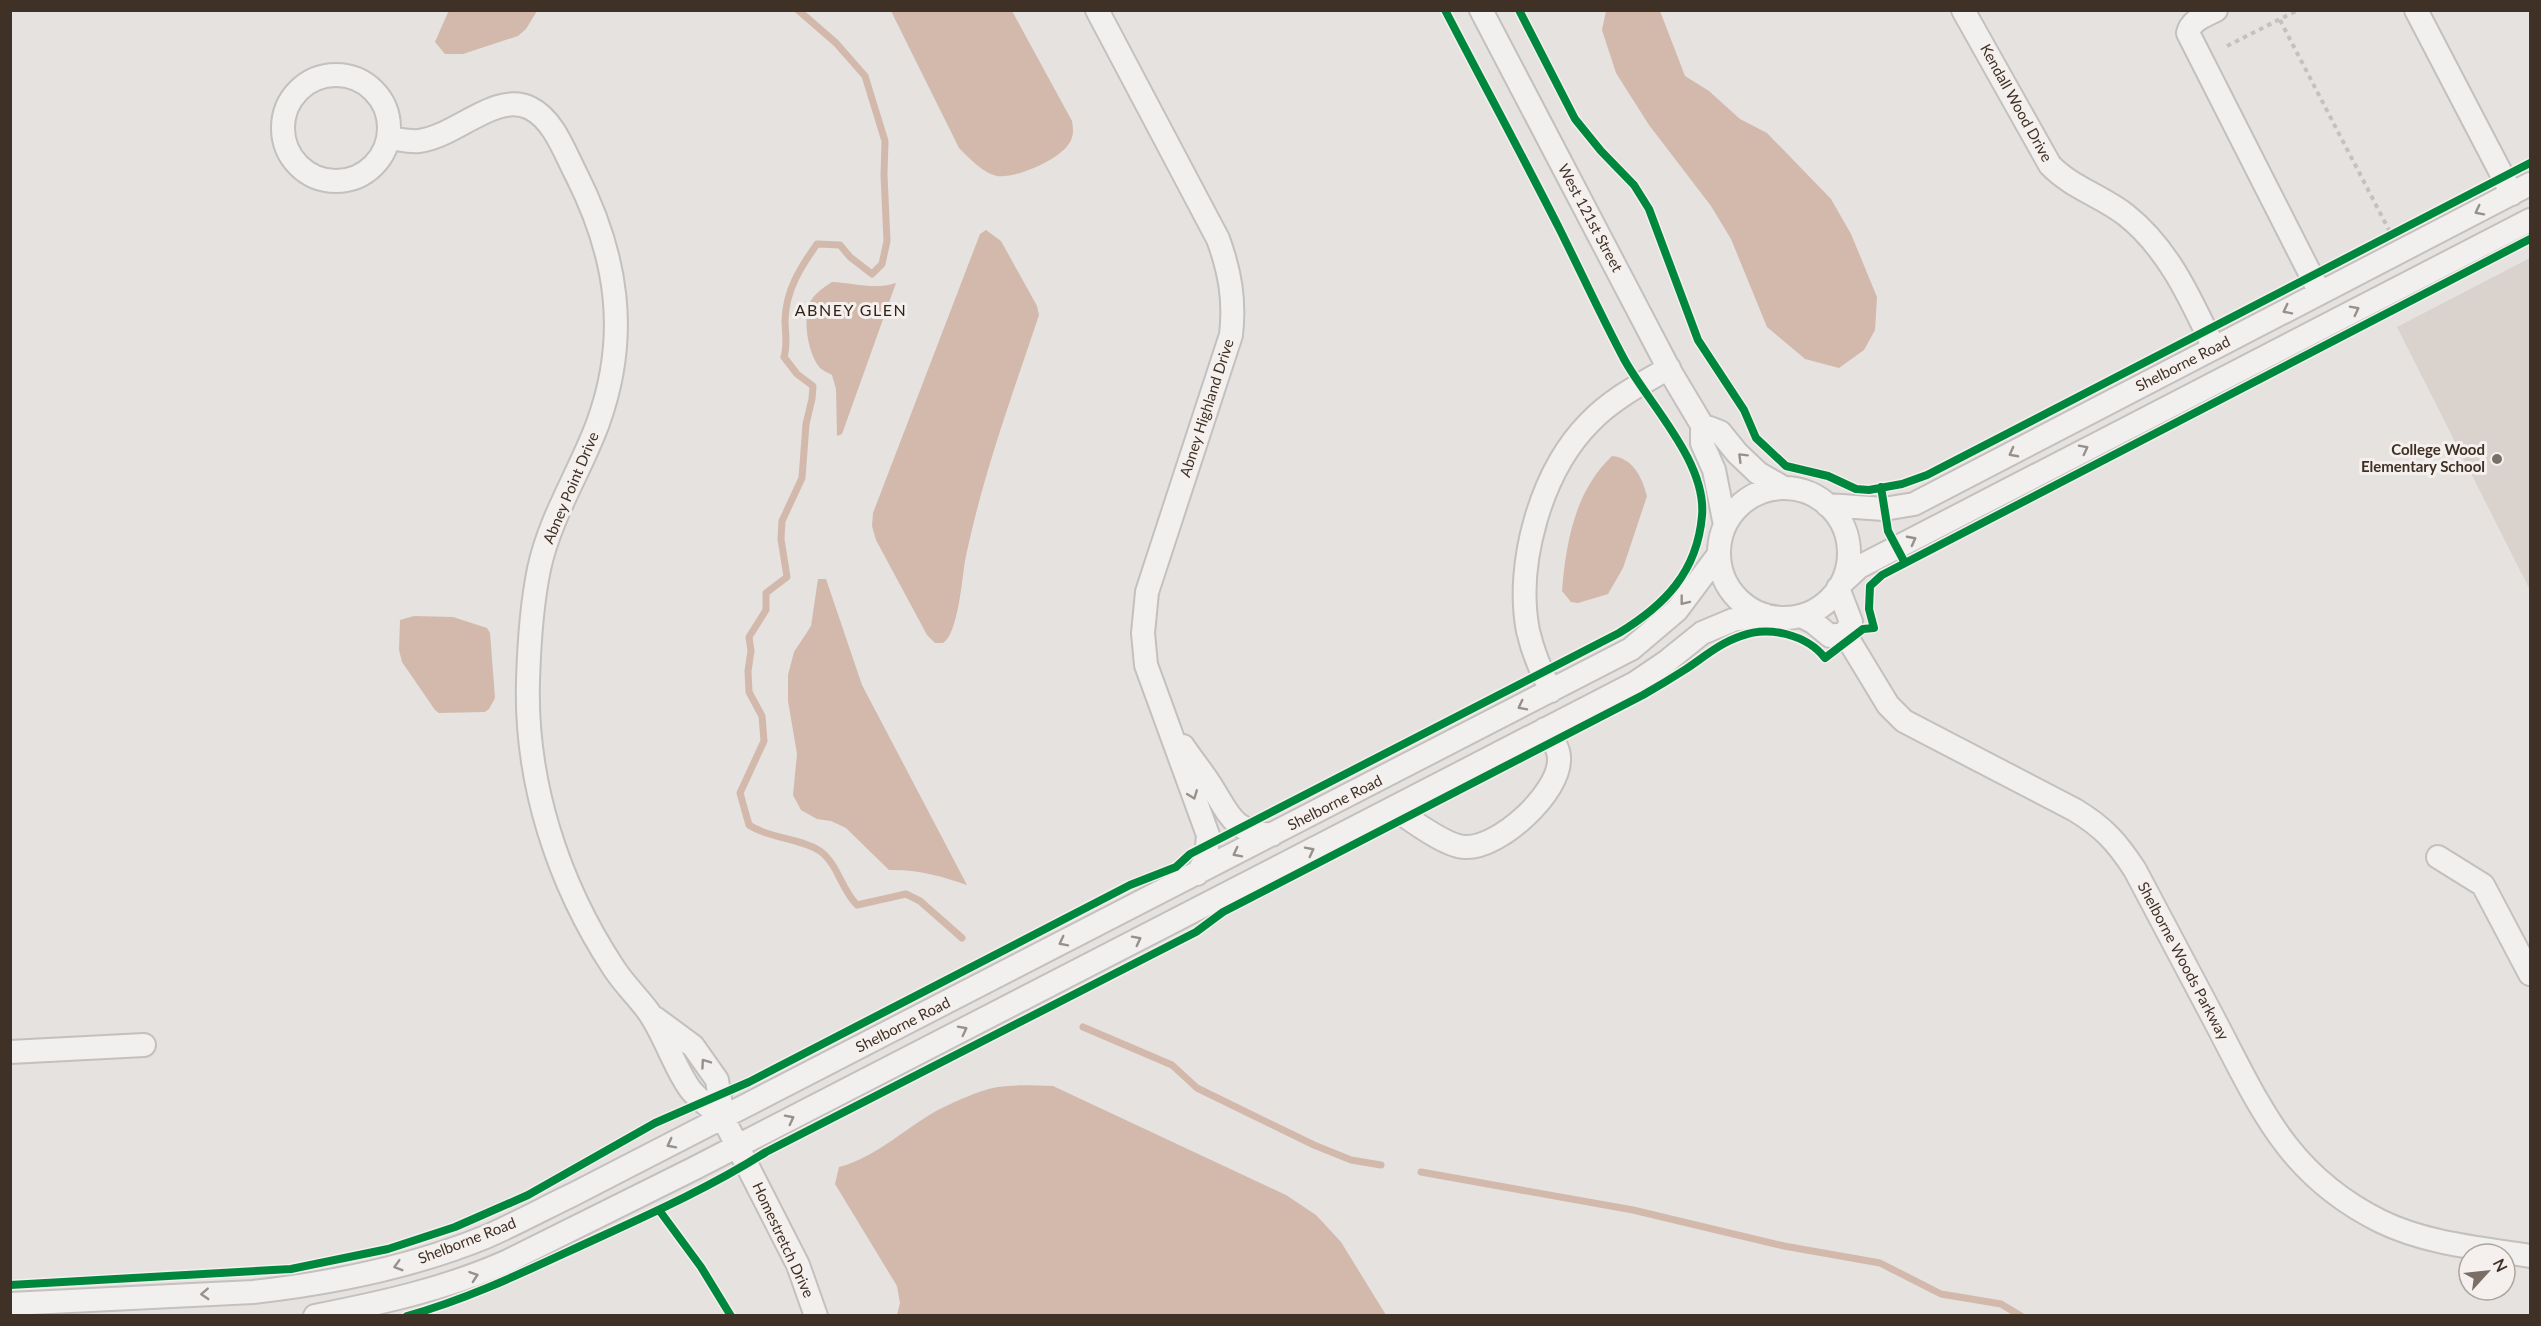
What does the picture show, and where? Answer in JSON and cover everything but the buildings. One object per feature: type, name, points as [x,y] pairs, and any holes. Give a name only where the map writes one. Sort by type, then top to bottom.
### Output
[{"type":"street","name":"Abney Highland Drive","points":[[1097,10],[1218,239],[1229,269],[1232,289],[1234,311],[1231,335],[1147,592],[1143,633],[1146,665],[1208,835],[1206,859],[1197,873]]},
{"type":"street","name":"West 121st Street","points":[[1481,10],[1669,368],[1702,425],[1702,443],[1714,470],[1725,525]]},
{"type":"street","name":"Kendall Wood Drive","points":[[1963,10],[2050,165],[2072,184],[2125,214],[2161,249],[2183,286],[2214,348]]},
{"type":"street","points":[[2216,10],[2195,22],[2188,33],[2320,293]]},
{"type":"street","points":[[2416,10],[2521,189]]},
{"type":"street","points":[[341,75],[358,80],[372,90],[383,103],[388,120],[388,138],[382,154],[371,168],[339,181],[322,179],[306,172],[293,160],[285,144],[282,127],[286,110],[294,94],[307,83],[324,76],[341,75]]},
{"type":"street","name":"Abney Point Drive","points":[[388,138],[419,141],[443,134],[500,105],[516,103],[530,108],[544,117],[552,128],[590,202],[606,246],[615,286],[616,306],[615,352],[610,385],[598,423],[556,518],[539,569],[528,682],[528,716],[542,804],[558,861],[591,932],[614,970],[649,1013],[691,1091],[731,1132]]},
{"type":"street","name":"Shelborne Road","points":[[1827,505],[1884,509],[1914,504],[2521,189]]},
{"type":"street","name":"Shelborne Road","points":[[1841,584],[1860,567],[2530,220]]},
{"type":"street","points":[[1551,691],[1532,646],[1525,604],[1528,559],[1538,512],[1557,469],[1588,423],[1630,391],[1669,368]]},
{"type":"street","name":"West 121st Street","points":[[1702,425],[1720,432],[1737,453],[1758,473],[1784,488]]},
{"type":"street","points":[[1784,488],[1801,490],[1827,505],[1836,514],[1846,536],[1848,556],[1841,584],[1823,604],[1801,616],[1789,618],[1765,615],[1740,601],[1730,590],[1720,568],[1719,554],[1725,525],[1742,503],[1766,490],[1784,488]]},
{"type":"street","name":"Shelborne Road","points":[[315,1316],[400,1298],[481,1273],[1197,873],[1631,649],[1677,610],[1719,554]]},
{"type":"street","points":[[1801,616],[1814,622],[1830,636],[1845,634],[1851,622],[1841,584]]},
{"type":"street","name":"Shelborne Road","points":[[10,1304],[56,1308],[253,1292],[321,1283],[393,1268],[488,1236],[731,1132],[1393,808],[1635,683],[1710,628],[1733,620],[1765,615]]},
{"type":"street","name":"Shelborne Woods Parkway","points":[[1845,634],[1888,705],[1904,721],[2075,810],[2093,821],[2113,838],[2135,870],[2268,1121],[2299,1161],[2323,1184],[2373,1217],[2410,1233],[2452,1244],[2530,1256]]},
{"type":"street","name":"Abney Highland Drive","points":[[1165,721],[1209,782],[1228,814],[1253,834],[1272,835]]},
{"type":"street","points":[[1393,808],[1458,846],[1479,845],[1495,838],[1530,812],[1557,772],[1560,758],[1557,748],[1545,729]]},
{"type":"street","points":[[2438,857],[2483,885],[2530,974]]},
{"type":"street","points":[[10,1052],[144,1045]]},
{"type":"street","name":"Homestretch Drive","points":[[731,1132],[798,1265],[816,1316]]},
{"type":"path","points":[[2227,46],[2298,10]]},
{"type":"path","points":[[2280,20],[2392,235]]},
{"type":"path","points":[[2382,240],[2402,230]]},
{"type":"shaded area","points":[[449,10],[537,11],[526,29],[518,36],[463,54],[445,54],[435,42]]},
{"type":"shaded area","points":[[891,11],[1012,11],[1072,121],[1073,135],[1067,147],[1050,160],[1016,174],[997,176],[976,165],[959,148]]},
{"type":"shaded area","points":[[1606,11],[1660,11],[1685,76],[1709,91],[1740,119],[1767,133],[1831,199],[1851,234],[1877,297],[1875,330],[1864,350],[1839,368],[1805,359],[1767,327],[1731,239],[1711,206],[1649,125],[1616,73],[1602,30]]},
{"type":"shaded area","points":[[986,230],[1001,241],[1037,306],[1039,315],[980,499],[965,561],[956,618],[948,638],[943,643],[935,643],[927,635],[876,540],[872,526],[873,513],[980,234]]},
{"type":"shaded area","name":"College Wood Elementary School","points":[[2530,258],[2530,590],[2397,327]]},
{"type":"shaded area","points":[[832,282],[872,286],[896,283],[842,434],[837,436],[836,389],[832,375],[821,369],[812,355],[807,329],[807,312],[811,301]]},
{"type":"shaded area","points":[[1612,456],[1626,460],[1636,470],[1647,496],[1623,568],[1608,594],[1578,603],[1571,602],[1562,591],[1566,554],[1575,518],[1589,485]]},
{"type":"shaded area","points":[[818,579],[826,579],[862,685],[967,885],[929,874],[889,870],[846,828],[831,821],[817,819],[801,810],[793,795],[797,754],[788,701],[788,675],[794,652],[811,626]]},
{"type":"shaded area","points":[[414,616],[453,617],[487,628],[490,633],[495,698],[489,709],[485,712],[439,713],[435,710],[402,662],[399,650],[400,620]]},
{"type":"shaded area","points":[[1005,1086],[1053,1086],[1286,1195],[1316,1215],[1341,1242],[1386,1315],[897,1315],[900,1303],[897,1286],[835,1184],[839,1167],[867,1156],[929,1115],[977,1093]]},
{"type":"waterway","points":[[798,10],[836,43],[865,76],[885,141],[887,241],[882,264],[872,274],[850,257],[840,245],[817,244],[800,271],[788,299],[784,357],[797,374],[813,386],[812,399],[806,424],[802,478],[782,521],[781,539],[787,577],[766,593],[766,610],[749,637],[751,651],[748,671],[749,692],[762,716],[764,741],[740,793],[749,825],[757,830],[803,843],[820,851],[831,863],[857,905],[906,894],[920,901],[962,938]]},
{"type":"waterway","points":[[1083,1027],[1172,1065],[1197,1088],[1314,1145],[1351,1160],[1381,1165]]},
{"type":"waterway","points":[[1421,1172],[1633,1210],[1784,1246],[1880,1263],[1941,1294],[2001,1304],[2021,1316]]},
{"type":"cycle path","points":[[10,1285],[291,1269],[388,1249],[455,1227],[528,1195],[655,1123],[749,1082],[1130,885],[1176,867],[1190,854],[1619,633],[1651,611],[1676,585],[1686,570],[1699,536],[1702,516],[1701,496],[1695,475],[1674,434],[1624,359],[1545,201],[1445,10]]},
{"type":"cycle path","points":[[1519,10],[1575,119],[1601,151],[1634,185],[1649,209],[1698,340],[1744,410],[1756,438],[1786,466],[1828,476],[1856,489],[1869,490],[1902,484],[1927,475],[2530,163]]},
{"type":"cycle path","points":[[407,1316],[457,1300],[505,1280],[706,1187],[766,1152],[1196,932],[1223,912],[1643,695],[1733,639],[1752,633],[1787,634],[1808,643],[1825,658],[1863,629],[1874,628],[1869,609],[1870,586],[1882,575],[2530,239]]},
{"type":"cycle path","points":[[1881,487],[1888,531],[1905,563]]},
{"type":"cycle path","points":[[659,1210],[701,1267],[731,1316]]},
{"type":"place","name":"College Wood Elementary School","points":[[2497,459]]},
{"type":"district","name":"ABNEY GLEN","points":[[851,310]]}]
